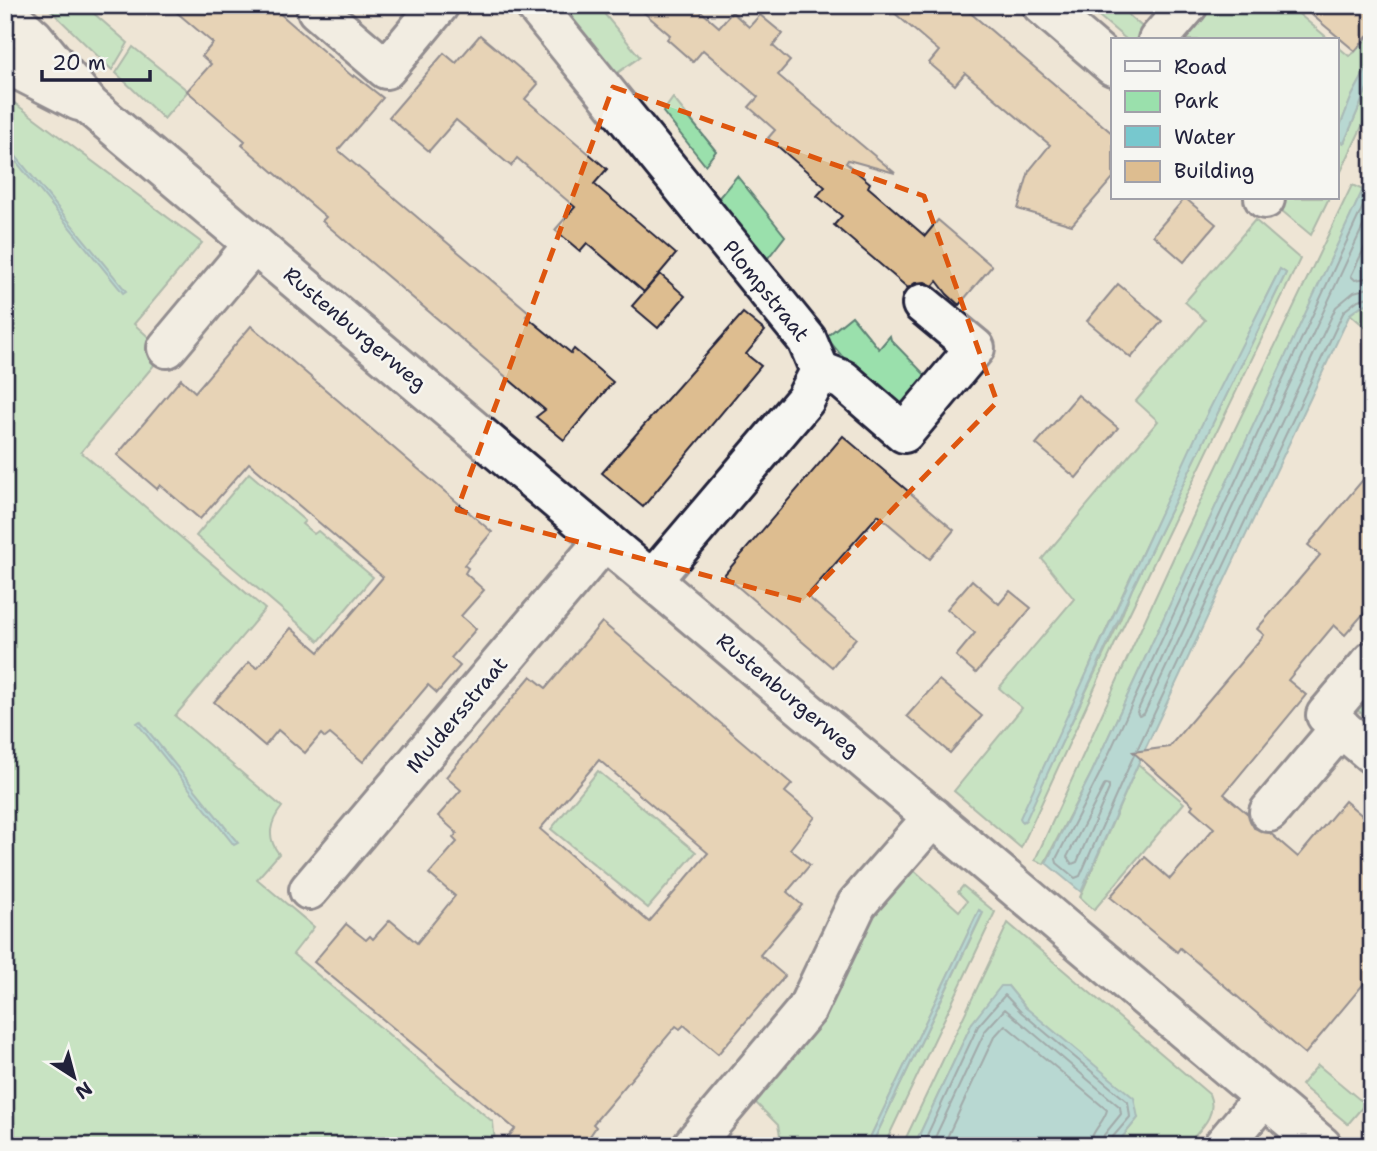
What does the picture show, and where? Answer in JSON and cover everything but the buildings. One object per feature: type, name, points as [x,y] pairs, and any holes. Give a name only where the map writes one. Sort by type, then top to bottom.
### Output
[{"type":"street","points":[[321,5],[317,10],[386,69],[439,5]]},
{"type":"street","name":"Plompstraat","points":[[535,5],[807,340],[821,371]]},
{"type":"street","points":[[1042,5],[1111,64]]},
{"type":"street","points":[[1160,38],[1188,5]]},
{"type":"street","name":"Rustenburgerweg","points":[[5,12],[34,37],[90,106],[1322,1146]]},
{"type":"street","name":"Rustenburgerweg","points":[[5,63],[90,106]]},
{"type":"street","points":[[167,348],[254,244]]},
{"type":"street","points":[[652,580],[805,400],[821,371],[843,380],[904,433],[975,348],[922,304]]},
{"type":"street","name":"Muldersstraat","points":[[309,890],[605,540]]},
{"type":"street","points":[[1269,813],[1334,721],[1372,661]]},
{"type":"street","points":[[1334,721],[1372,754]]},
{"type":"street","points":[[692,1146],[807,1009],[857,904],[933,817]]},
{"type":"street","points":[[1223,1146],[1264,1097]]},
{"type":"highlighted area","points":[[613,87],[924,196],[997,402],[803,601],[457,510]]},
{"type":"green space","points":[[45,5],[84,5],[128,43],[112,70]]},
{"type":"green space","points":[[555,5],[597,5],[640,57],[613,76]]},
{"type":"green space","points":[[1086,5],[1117,5],[1148,32],[1139,38],[1125,38]]},
{"type":"green space","points":[[1212,5],[1288,5],[1328,38],[1184,38]]},
{"type":"green space","points":[[1372,32],[1372,59],[1352,96],[1338,131],[1338,47],[1349,56]]},
{"type":"green space","points":[[133,47],[188,91],[164,119],[116,73]]},
{"type":"green space","points":[[1372,77],[1372,105],[1338,178],[1338,140],[1344,143]]},
{"type":"green space","points":[[5,96],[202,243],[134,324],[165,352],[81,452],[265,609],[175,716],[282,807],[271,830],[272,842],[279,854],[257,879],[314,927],[293,954],[493,1122],[493,1146],[5,1146]]},
{"type":"green space","points":[[673,98],[716,151],[705,165],[663,112]]},
{"type":"green space","points":[[737,176],[785,236],[765,262],[716,201]]},
{"type":"green space","points":[[1352,185],[1363,190],[1092,772],[1044,864],[1035,860],[1177,550]]},
{"type":"green space","points":[[1271,200],[1328,200],[1311,235]]},
{"type":"green space","points":[[1255,220],[1300,259],[1118,637],[1021,848],[954,791],[1022,708],[999,688],[1074,599],[1042,559],[1158,421],[1136,401],[1205,320],[1185,302]],"holes":[[[1280,269],[1286,273],[1132,589],[1120,620],[1024,822],[1041,772],[1161,513]]]},
{"type":"green space","points":[[1372,302],[1372,333],[1350,314]]},
{"type":"green space","points":[[852,316],[879,349],[890,336],[929,379],[913,401],[901,407],[850,366],[826,337]]},
{"type":"green space","points":[[249,473],[305,521],[302,524],[314,534],[318,531],[373,577],[319,641],[196,536]]},
{"type":"green space","points":[[1372,680],[1372,722],[1351,705]]},
{"type":"green space","points":[[1138,764],[1184,803],[1094,910],[1080,897]]},
{"type":"green space","points":[[598,771],[696,852],[648,908],[551,829]]},
{"type":"green space","points":[[914,870],[959,911],[967,901],[958,892],[963,886],[995,912],[884,1146],[871,1146],[983,913],[979,910],[866,1146],[782,1146],[778,1125],[755,1102],[823,1021],[872,918]]},
{"type":"green space","points":[[1008,923],[1209,1094],[1209,1116],[1186,1146],[1115,1146],[1138,1118],[1025,1007],[1008,986],[972,1023],[914,1146],[902,1146]]},
{"type":"green space","points":[[1318,1065],[1365,1104],[1348,1124],[1301,1085]]},
{"type":"water","points":[[1372,59],[1372,77],[1344,143],[1338,140],[1338,131],[1352,96]]},
{"type":"water","points":[[5,143],[126,291],[123,293],[5,148]]},
{"type":"water","points":[[1372,170],[1372,302],[1350,314],[1138,764],[1081,892],[1046,863],[1092,772]]},
{"type":"water","points":[[1280,269],[1286,273],[1132,589],[1026,820],[1022,822],[1020,818],[1198,432]]},
{"type":"water","points":[[140,721],[238,843],[234,845],[137,723]]},
{"type":"water","points":[[979,910],[983,912],[871,1146],[866,1146]]},
{"type":"water","points":[[1001,986],[1008,986],[1025,1007],[1134,1098],[1138,1118],[1115,1146],[914,1146],[972,1023]]}]
